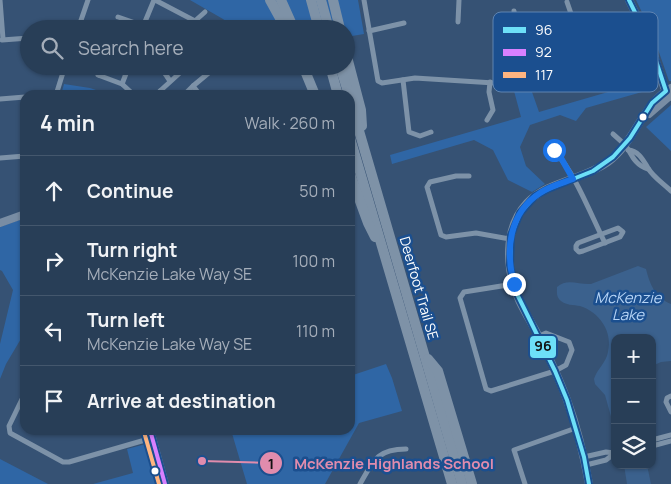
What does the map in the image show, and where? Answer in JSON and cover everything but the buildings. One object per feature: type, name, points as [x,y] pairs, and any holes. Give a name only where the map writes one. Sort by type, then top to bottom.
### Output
[{"type":"highway","points":[[270,0],[281,20]]},
{"type":"highway","points":[[282,0],[290,20]]},
{"type":"highway","points":[[310,0],[316,20]]},
{"type":"highway","points":[[321,0],[327,20]]},
{"type":"highway","points":[[333,0],[338,20]]},
{"type":"highway","points":[[307,75],[313,90]]},
{"type":"highway","points":[[313,75],[319,90]]},
{"type":"highway","points":[[332,75],[337,90]]},
{"type":"highway","points":[[342,75],[347,90]]},
{"type":"highway","points":[[352,75],[361,113],[362,140]]},
{"type":"highway","name":"Deerfoot Trail SE","points":[[355,117],[462,484]]},
{"type":"highway","name":"Deerfoot Trail SE","points":[[355,155],[451,483]]},
{"type":"highway","points":[[355,188],[368,223],[385,255]]},
{"type":"highway","points":[[424,355],[438,371],[472,484]]},
{"type":"street","points":[[0,0],[2,40],[20,39]]},
{"type":"street","points":[[81,20],[88,0]]},
{"type":"street","points":[[146,20],[155,0],[193,20]]},
{"type":"street","points":[[364,0],[378,80],[382,83],[415,78],[493,82]]},
{"type":"street","points":[[458,22],[459,0]]},
{"type":"street","points":[[629,0],[635,12]]},
{"type":"street","points":[[567,2],[570,12]]},
{"type":"street","points":[[196,20],[205,12]]},
{"type":"street","points":[[118,17],[126,20]]},
{"type":"street","points":[[369,30],[404,23]]},
{"type":"street","points":[[589,484],[585,461],[567,400],[539,336],[520,302],[514,284],[510,257],[510,239],[517,217],[528,202],[545,190],[601,166],[626,148],[652,103],[669,93],[658,64]]},
{"type":"street","points":[[58,90],[62,75]]},
{"type":"street","points":[[98,75],[122,84],[129,90]]},
{"type":"street","points":[[122,84],[126,75]]},
{"type":"street","points":[[166,75],[170,82]]},
{"type":"street","points":[[163,90],[178,75]]},
{"type":"street","points":[[189,90],[206,75]]},
{"type":"street","points":[[403,80],[409,132],[420,136],[431,132]]},
{"type":"street","points":[[487,120],[493,110],[490,82]]},
{"type":"street","points":[[193,86],[196,90]]},
{"type":"street","points":[[0,99],[20,97]]},
{"type":"street","points":[[613,134],[639,165],[648,169],[671,191]]},
{"type":"street","points":[[554,150],[573,179],[606,243]]},
{"type":"street","points":[[0,158],[20,156]]},
{"type":"street","points":[[469,176],[456,176],[430,182],[427,187],[441,236],[482,234],[510,239]]},
{"type":"street","points":[[0,223],[20,216]]},
{"type":"street","points":[[618,228],[623,231],[622,236],[606,243],[582,252],[577,250],[576,247],[577,244],[618,228]]},
{"type":"street","points":[[514,284],[464,292],[460,298],[486,389],[491,392],[566,365],[572,350],[569,342],[546,333],[539,336]]},
{"type":"street","points":[[671,396],[667,398],[666,402],[671,412]]},
{"type":"street","points":[[20,403],[9,426],[10,433],[63,462],[70,462],[148,435]]},
{"type":"street","points":[[525,484],[514,450],[576,428]]},
{"type":"street","points":[[151,435],[166,484]]},
{"type":"street","points":[[656,439],[671,435]]},
{"type":"street","points":[[656,445],[671,441]]},
{"type":"street","points":[[360,484],[375,459],[384,452],[394,449],[406,449]]},
{"type":"street","points":[[585,461],[604,452],[611,453]]},
{"type":"shaded area","points":[[190,0],[358,0],[364,34],[355,36],[355,20],[223,19]]},
{"type":"shaded area","points":[[636,0],[671,0],[671,81],[669,81],[658,49],[658,12],[642,12]]},
{"type":"shaded area","points":[[64,84],[96,90],[62,90]]},
{"type":"shaded area","points":[[514,92],[532,92],[539,112],[608,92],[642,92],[586,108],[576,121],[560,115],[530,125],[520,147],[526,166],[545,184],[532,192],[508,180],[493,150],[474,140],[392,164],[390,155],[521,117]]},
{"type":"shaded area","points":[[671,105],[671,151],[646,127]]},
{"type":"shaded area","points":[[20,220],[20,340],[6,364],[0,379],[0,344],[13,290],[0,270],[0,227]]},
{"type":"shaded area","points":[[386,364],[402,411],[359,423],[355,430],[355,374]]},
{"type":"shaded area","points":[[232,435],[352,435],[325,484],[247,484]]},
{"type":"shaded area","points":[[146,444],[158,484],[93,484],[133,473],[127,449]]},
{"type":"shaded area","points":[[0,459],[48,484],[0,484]]},
{"type":"water","name":"McKenzie Lake","points":[[638,266],[646,269],[654,290],[661,298],[671,304],[671,361],[656,364],[656,334],[611,334],[611,417],[605,395],[595,384],[594,379],[608,352],[608,337],[603,323],[587,309],[561,301],[557,293],[557,287],[561,284],[569,282],[591,284]]},
{"type":"water","points":[[625,469],[648,469],[651,484],[627,484]]},
{"type":"transit line","name":"96","points":[[629,0],[635,12]]},
{"type":"transit line","name":"96","points":[[589,484],[584,457],[567,400],[555,371],[515,290],[510,265],[511,235],[520,213],[535,196],[593,171],[613,157],[630,138],[652,103],[666,91],[658,67]]},
{"type":"transit line","name":"117","points":[[145,435],[159,484]]},
{"type":"transit line","name":"92","points":[[151,435],[165,484]]},
{"type":"place","name":"McKenzie Highlands School","points":[[202,461]]},
{"type":"route","points":[[514,284],[510,268],[510,246],[512,232],[518,215],[528,202],[540,193],[573,179],[554,150]]}]
